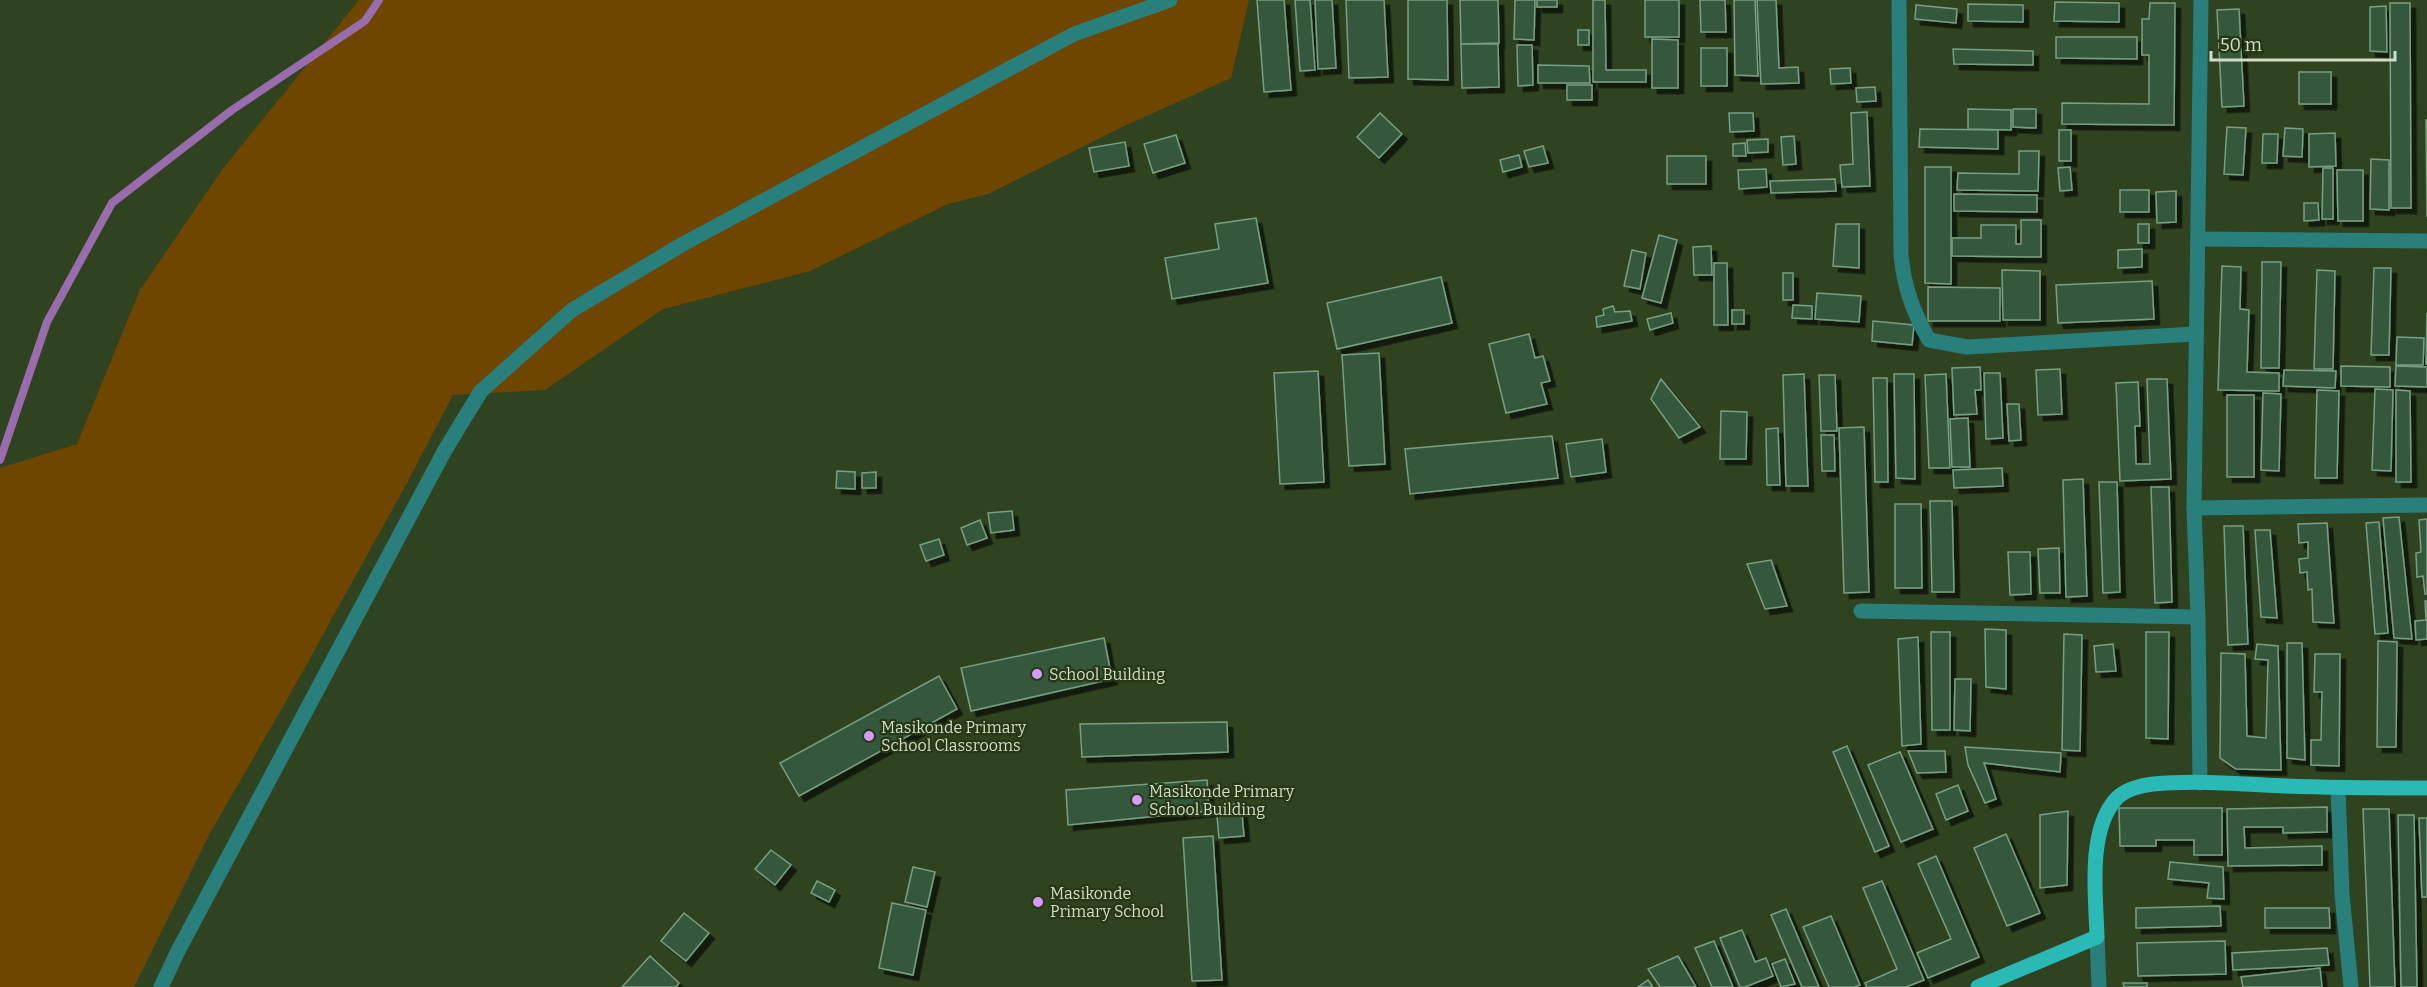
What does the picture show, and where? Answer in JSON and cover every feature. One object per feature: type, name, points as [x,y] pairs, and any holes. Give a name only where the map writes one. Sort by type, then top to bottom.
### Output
[{"type":"main road","points":[[1978,987],[2097,937],[2096,853],[2105,818],[2116,798],[2135,787],[2151,784],[2200,783],[2338,789],[2427,788]]},
{"type":"street","points":[[161,987],[183,941],[445,450],[481,391],[572,310],[683,244],[1074,34],[1170,0]]},
{"type":"street","points":[[1899,0],[1900,255],[1904,283],[1911,305],[1929,340],[1967,347],[2195,334]]},
{"type":"street","points":[[2200,783],[2194,508],[2201,0]]},
{"type":"street","points":[[2198,239],[2427,242]]},
{"type":"street","points":[[2194,508],[2427,505]]},
{"type":"street","points":[[1861,611],[2198,617]]},
{"type":"street","points":[[2338,789],[2342,894],[2351,987]]},
{"type":"street","points":[[2097,937],[2099,987]]},
{"type":"shaded area","points":[[359,0],[1249,0],[1231,78],[1120,128],[988,194],[948,204],[810,271],[663,309],[545,390],[453,395],[288,698],[210,833],[134,987],[0,987],[0,468],[77,444],[140,290],[222,170]]},
{"type":"building","points":[[1257,0],[1284,0],[1291,90],[1264,92]]},
{"type":"building","points":[[1295,0],[1310,0],[1315,70],[1300,71]]},
{"type":"building","points":[[1315,0],[1332,0],[1336,68],[1318,69]]},
{"type":"building","points":[[1346,0],[1384,0],[1388,77],[1349,78]]},
{"type":"building","points":[[1408,0],[1447,0],[1448,80],[1408,79]]},
{"type":"building","points":[[1460,0],[1498,0],[1499,43],[1461,44]]},
{"type":"building","points":[[1515,0],[1535,0],[1534,40],[1514,39]]},
{"type":"building","points":[[1537,0],[1557,0],[1557,7],[1537,7]]},
{"type":"building","points":[[1593,0],[1605,0],[1606,70],[1646,70],[1646,82],[1593,82]]},
{"type":"building","points":[[1645,0],[1679,0],[1679,37],[1645,37]]},
{"type":"building","points":[[1700,0],[1725,0],[1726,32],[1701,32]]},
{"type":"building","points":[[1734,0],[1755,0],[1758,76],[1735,75]]},
{"type":"building","points":[[1757,0],[1776,0],[1779,68],[1798,67],[1799,83],[1761,84]]},
{"type":"building","points":[[2055,2],[2119,3],[2119,22],[2054,21]]},
{"type":"building","points":[[2150,3],[2175,3],[2174,125],[2062,124],[2062,103],[2149,104],[2149,55],[2142,55],[2142,19],[2149,19]]},
{"type":"building","points":[[2390,3],[2410,3],[2411,208],[2391,208]]},
{"type":"building","points":[[1968,4],[2023,5],[2023,22],[1968,21]]},
{"type":"building","points":[[1916,5],[1957,9],[1956,23],[1915,19]]},
{"type":"building","points":[[2386,6],[2387,52],[2370,51],[2370,7]]},
{"type":"building","points":[[2239,9],[2244,106],[2222,107],[2217,10]]},
{"type":"building","points":[[1578,30],[1589,30],[1589,45],[1578,45]]},
{"type":"building","points":[[2056,37],[2137,37],[2137,59],[2056,58]]},
{"type":"building","points":[[1652,39],[1678,40],[1678,88],[1652,88]]},
{"type":"building","points":[[1461,44],[1498,44],[1499,87],[1462,88]]},
{"type":"building","points":[[1517,45],[1532,45],[1533,85],[1518,86]]},
{"type":"building","points":[[1701,48],[1727,48],[1727,86],[1701,86]]},
{"type":"building","points":[[1953,49],[2033,51],[2033,65],[1954,64]]},
{"type":"building","points":[[1538,65],[1589,66],[1590,83],[1538,83]]},
{"type":"building","points":[[1850,68],[1851,83],[1831,84],[1830,69]]},
{"type":"building","points":[[2299,72],[2331,72],[2331,104],[2299,104]]},
{"type":"building","points":[[1567,85],[1592,85],[1592,100],[1567,100]]},
{"type":"building","points":[[1875,87],[1876,101],[1857,102],[1856,88]]},
{"type":"building","points":[[1968,109],[2011,110],[2011,130],[1968,129]]},
{"type":"building","points":[[2013,109],[2036,109],[2036,128],[2013,127]]},
{"type":"building","points":[[1867,112],[1870,186],[1842,187],[1840,165],[1853,164],[1851,113]]},
{"type":"building","points":[[1380,113],[1402,134],[1379,158],[1357,137]]},
{"type":"building","points":[[1729,113],[1753,113],[1754,131],[1730,132]]},
{"type":"building","points":[[2426,120],[2427,120],[2427,217]]},
{"type":"building","points":[[2227,127],[2246,128],[2243,175],[2224,174]]},
{"type":"building","points":[[2285,128],[2303,129],[2302,157],[2283,156]]},
{"type":"building","points":[[1920,129],[1998,130],[1998,149],[1919,147]]},
{"type":"building","points":[[2059,130],[2071,130],[2071,161],[2059,161]]},
{"type":"building","points":[[2335,133],[2336,166],[2309,167],[2309,134]]},
{"type":"building","points":[[2263,134],[2278,134],[2277,163],[2262,163]]},
{"type":"building","points":[[1176,135],[1185,163],[1153,173],[1144,144]]},
{"type":"building","points":[[1794,136],[1796,164],[1783,165],[1781,137]]},
{"type":"building","points":[[1768,139],[1768,152],[1748,153],[1747,140]]},
{"type":"building","points":[[1125,142],[1129,166],[1094,172],[1089,148]]},
{"type":"building","points":[[1745,143],[1746,156],[1733,156],[1733,144]]},
{"type":"building","points":[[1543,146],[1548,163],[1529,167],[1524,151]]},
{"type":"building","points":[[2019,151],[2039,151],[2038,191],[1957,190],[1958,173],[2019,174]]},
{"type":"building","points":[[1519,155],[1522,167],[1503,172],[1500,160]]},
{"type":"building","points":[[1667,156],[1706,156],[1706,184],[1667,184]]},
{"type":"building","points":[[2371,159],[2389,160],[2389,210],[2370,209]]},
{"type":"building","points":[[1925,167],[1951,167],[1951,284],[1925,283]]},
{"type":"building","points":[[2070,167],[2072,190],[2060,191],[2058,168]]},
{"type":"building","points":[[2323,168],[2333,168],[2333,219],[2322,219]]},
{"type":"building","points":[[1766,169],[1767,187],[1739,189],[1738,170]]},
{"type":"building","points":[[2337,170],[2363,170],[2363,221],[2338,221]]},
{"type":"building","points":[[1835,179],[1836,191],[1771,193],[1770,181]]},
{"type":"building","points":[[2120,190],[2149,190],[2149,212],[2120,212]]},
{"type":"building","points":[[2176,191],[2176,222],[2157,223],[2156,192]]},
{"type":"building","points":[[1954,194],[2037,195],[2037,212],[1954,211]]},
{"type":"building","points":[[2304,203],[2318,203],[2319,220],[2304,221]]},
{"type":"building","points":[[1256,218],[1268,283],[1172,299],[1165,258],[1219,249],[1215,224]]},
{"type":"building","points":[[2021,220],[2041,220],[2041,257],[1952,256],[1952,238],[1981,238],[1981,225],[2016,225],[2016,244],[2021,244]]},
{"type":"building","points":[[1836,224],[1859,224],[1859,268],[1833,266]]},
{"type":"building","points":[[2138,224],[2149,224],[2149,243],[2138,243]]},
{"type":"building","points":[[1659,235],[1677,240],[1661,303],[1642,298]]},
{"type":"building","points":[[1711,246],[1712,275],[1694,275],[1693,247]]},
{"type":"building","points":[[2142,249],[2142,267],[2118,268],[2118,250]]},
{"type":"building","points":[[1632,250],[1646,253],[1640,289],[1624,286]]},
{"type":"building","points":[[2262,262],[2281,262],[2279,368],[2261,368]]},
{"type":"building","points":[[1714,263],[1727,263],[1728,325],[1714,325]]},
{"type":"building","points":[[2222,266],[2241,267],[2240,309],[2249,310],[2247,372],[2279,373],[2279,391],[2218,390]]},
{"type":"building","points":[[2374,268],[2391,268],[2389,355],[2371,355]]},
{"type":"building","points":[[2002,270],[2040,271],[2040,320],[2003,320]]},
{"type":"building","points":[[2317,270],[2335,271],[2333,369],[2314,369]]},
{"type":"building","points":[[1783,273],[1793,273],[1793,300],[1783,300]]},
{"type":"building","points":[[1441,277],[1452,323],[1337,349],[1327,303]]},
{"type":"building","points":[[2152,281],[2154,319],[2058,323],[2056,285]]},
{"type":"building","points":[[1928,287],[2000,288],[2000,321],[1928,321]]},
{"type":"building","points":[[1817,293],[1861,296],[1859,322],[1815,319]]},
{"type":"building","points":[[1793,305],[1812,306],[1812,319],[1792,318]]},
{"type":"building","points":[[1613,306],[1615,312],[1630,311],[1632,321],[1597,327],[1596,317],[1604,315],[1603,309]]},
{"type":"building","points":[[1732,310],[1744,310],[1744,324],[1732,324]]},
{"type":"building","points":[[1671,313],[1673,323],[1650,330],[1647,319]]},
{"type":"building","points":[[2427,313],[2427,364],[2426,364]]},
{"type":"building","points":[[1873,321],[1914,325],[1912,345],[1872,341]]},
{"type":"building","points":[[1529,334],[1535,358],[1543,356],[1550,381],[1541,383],[1547,404],[1506,413],[1489,344]]},
{"type":"building","points":[[2397,337],[2424,338],[2423,365],[2396,365]]},
{"type":"building","points":[[1379,353],[1385,464],[1349,466],[1342,355]]},
{"type":"building","points":[[2341,366],[2390,367],[2390,387],[2341,386]]},
{"type":"building","points":[[2396,366],[2427,367],[2427,387],[2395,386]]},
{"type":"building","points":[[1980,367],[1981,390],[1975,390],[1977,414],[1954,415],[1952,368]]},
{"type":"building","points":[[2060,369],[2062,414],[2038,415],[2036,370]]},
{"type":"building","points":[[2284,370],[2336,371],[2335,388],[2283,386]]},
{"type":"building","points":[[1318,371],[1324,482],[1280,484],[1274,373]]},
{"type":"building","points":[[1984,373],[2000,373],[2003,438],[1986,439]]},
{"type":"building","points":[[1804,374],[1808,486],[1786,486],[1783,375]]},
{"type":"building","points":[[1894,374],[1914,374],[1915,479],[1896,478]]},
{"type":"building","points":[[1946,374],[1950,468],[1929,468],[1925,375]]},
{"type":"building","points":[[1819,375],[1835,375],[1837,431],[1821,431]]},
{"type":"building","points":[[1873,378],[1887,378],[1888,482],[1875,482]]},
{"type":"building","points":[[1661,379],[1700,427],[1679,438],[1651,399]]},
{"type":"building","points":[[2147,379],[2167,379],[2171,479],[2120,481],[2116,383],[2138,382],[2140,426],[2135,426],[2136,464],[2150,464]]},
{"type":"building","points":[[2375,389],[2393,390],[2391,471],[2372,470]]},
{"type":"building","points":[[2317,390],[2339,391],[2337,478],[2315,478]]},
{"type":"building","points":[[2396,390],[2410,391],[2411,482],[2396,482]]},
{"type":"building","points":[[2263,393],[2281,394],[2279,471],[2261,470]]},
{"type":"building","points":[[2227,395],[2254,395],[2254,477],[2227,477]]},
{"type":"building","points":[[2007,404],[2019,404],[2021,440],[2009,441]]},
{"type":"building","points":[[1721,411],[1747,412],[1746,459],[1720,459]]},
{"type":"building","points":[[1968,418],[1970,467],[1952,467],[1950,419]]},
{"type":"building","points":[[1864,427],[1869,592],[1844,593],[1839,428]]},
{"type":"building","points":[[1778,428],[1780,485],[1767,485],[1766,429]]},
{"type":"building","points":[[1821,435],[1834,435],[1835,471],[1822,471]]},
{"type":"building","points":[[1552,436],[1558,478],[1410,494],[1405,449]]},
{"type":"building","points":[[1602,439],[1606,472],[1571,477],[1566,444]]},
{"type":"building","points":[[2002,468],[2003,486],[1954,488],[1953,470]]},
{"type":"building","points":[[837,471],[855,472],[855,489],[836,488]]},
{"type":"building","points":[[876,472],[876,488],[862,488],[862,473]]},
{"type":"building","points":[[2083,479],[2087,596],[2066,597],[2063,480]]},
{"type":"building","points":[[2099,482],[2117,482],[2120,592],[2103,593]]},
{"type":"building","points":[[2151,487],[2169,487],[2172,602],[2155,603]]},
{"type":"building","points":[[1930,501],[1952,501],[1954,592],[1932,592]]},
{"type":"building","points":[[1895,504],[1921,504],[1922,588],[1895,588]]},
{"type":"building","points":[[1012,511],[1014,530],[991,533],[988,513]]},
{"type":"building","points":[[2399,517],[2412,639],[2394,638],[2383,518]]},
{"type":"building","points":[[2427,519],[2427,594],[2425,594],[2423,576],[2417,577],[2416,553],[2421,552],[2419,520]]},
{"type":"building","points":[[980,520],[987,538],[967,545],[961,528]]},
{"type":"building","points":[[2379,522],[2388,633],[2375,634],[2366,523]]},
{"type":"building","points":[[2327,523],[2334,623],[2313,622],[2312,589],[2308,590],[2307,572],[2300,573],[2299,559],[2308,558],[2308,542],[2299,543],[2298,524]]},
{"type":"building","points":[[2224,526],[2243,526],[2248,644],[2228,645]]},
{"type":"building","points":[[2255,530],[2270,530],[2277,618],[2261,617]]},
{"type":"building","points":[[939,539],[944,555],[926,561],[920,545]]},
{"type":"building","points":[[2059,548],[2060,593],[2040,593],[2038,549]]},
{"type":"building","points":[[2008,552],[2030,552],[2031,594],[2010,595]]},
{"type":"building","points":[[1771,560],[1787,606],[1765,609],[1747,564]]},
{"type":"building","points":[[2425,601],[2427,601],[2427,639],[2416,640],[2415,621],[2426,620]]},
{"type":"building","points":[[1985,629],[2006,630],[2006,689],[1986,687]]},
{"type":"building","points":[[1931,632],[1950,632],[1950,730],[1932,730]]},
{"type":"building","points":[[2146,632],[2169,632],[2168,739],[2146,738]]},
{"type":"building","points":[[2064,634],[2082,635],[2080,751],[2062,750]]},
{"type":"building","points":[[1918,637],[1921,744],[1902,746],[1898,639]]},
{"type":"building","name":"School Building","points":[[1104,638],[1112,679],[971,711],[961,668]]},
{"type":"building","points":[[2378,641],[2397,642],[2396,747],[2377,747]]},
{"type":"building","points":[[2287,643],[2302,643],[2305,760],[2287,758]]},
{"type":"building","points":[[2113,644],[2116,671],[2096,672],[2094,646]]},
{"type":"building","points":[[2257,644],[2278,646],[2281,770],[2236,769],[2220,758],[2221,653],[2245,654],[2247,736],[2266,738],[2268,660],[2255,659]]},
{"type":"building","points":[[2315,654],[2340,654],[2339,766],[2311,765],[2311,740],[2321,740],[2322,692],[2314,692]]},
{"type":"building","name":"Masikonde Primary School Classrooms","points":[[939,676],[957,709],[799,796],[780,763]]},
{"type":"building","points":[[1955,679],[1971,679],[1970,731],[1954,730]]},
{"type":"building","name":"Masikonde Primary School Building","points":[[1227,722],[1228,752],[1082,757],[1080,724]]},
{"type":"building","points":[[1847,746],[1889,846],[1875,852],[1833,752]]},
{"type":"building","points":[[1965,747],[2061,753],[2060,772],[1984,763],[1996,799],[1985,803],[1968,765]]},
{"type":"building","points":[[1908,751],[1945,751],[1946,772],[1917,773]]},
{"type":"building","points":[[1900,752],[1933,829],[1901,842],[1868,765]]},
{"type":"building","name":"Masikonde Primary School Building","points":[[1207,780],[1209,811],[1068,825],[1066,790]]},
{"type":"building","points":[[1958,785],[1968,811],[1946,820],[1936,794]]},
{"type":"building","points":[[1241,803],[1244,836],[1219,838],[1216,806]]},
{"type":"building","points":[[2327,807],[2327,832],[2283,833],[2283,827],[2244,827],[2245,848],[2322,846],[2322,865],[2228,866],[2227,809]]},
{"type":"building","points":[[2119,808],[2222,808],[2222,855],[2194,855],[2194,840],[2156,840],[2156,846],[2120,846]]},
{"type":"building","points":[[2363,809],[2389,809],[2395,987],[2370,987]]},
{"type":"building","points":[[2068,811],[2067,885],[2040,888],[2040,815]]},
{"type":"building","points":[[2398,815],[2414,815],[2417,987],[2401,987]]},
{"type":"building","points":[[2419,818],[2427,818],[2427,897],[2422,897]]},
{"type":"building","points":[[2006,834],[2040,913],[2007,926],[1974,848]]},
{"type":"building","points":[[1213,836],[1222,980],[1192,981],[1183,838]]},
{"type":"building","points":[[771,850],[791,865],[775,885],[755,869]]},
{"type":"building","points":[[1936,856],[1979,957],[1928,978],[1917,953],[1951,939],[1918,864]]},
{"type":"building","points":[[2170,862],[2223,867],[2224,899],[2207,898],[2209,883],[2168,879]]},
{"type":"building","points":[[913,867],[935,872],[927,907],[905,902]]},
{"type":"building","points":[[817,881],[835,890],[829,902],[811,893]]},
{"type":"building","points":[[1882,881],[1924,980],[1906,987],[1867,987],[1865,983],[1897,969],[1863,888]]},
{"type":"building","points":[[892,903],[926,910],[913,975],[879,968]]},
{"type":"building","points":[[2220,906],[2221,926],[2136,928],[2136,908]]},
{"type":"building","points":[[2265,908],[2329,908],[2330,928],[2265,928]]},
{"type":"building","points":[[1786,909],[1819,987],[1802,987],[1771,915]]},
{"type":"building","points":[[684,913],[709,933],[686,961],[661,941]]},
{"type":"building","points":[[1831,916],[1860,985],[1829,987],[1803,927]]},
{"type":"building","points":[[1742,930],[1755,962],[1766,958],[1773,976],[1745,987],[1740,987],[1720,938]]},
{"type":"building","points":[[1714,941],[1733,987],[1712,987],[1695,948]]},
{"type":"building","points":[[2225,941],[2226,974],[2138,976],[2137,943]]},
{"type":"building","points":[[2327,948],[2329,965],[2233,970],[2232,953]]},
{"type":"building","points":[[650,956],[679,983],[676,987],[622,987]]},
{"type":"building","points":[[1678,956],[1696,987],[1660,987],[1648,969]]},
{"type":"building","points":[[1785,959],[1795,984],[1781,987],[1772,964]]},
{"type":"building","points":[[2320,968],[2322,987],[2243,987],[2241,977]]},
{"type":"building","points":[[1648,980],[1653,987],[1638,987]]},
{"type":"building","points":[[2123,983],[2147,983],[2147,987],[2124,987]]},
{"type":"waterway","points":[[0,460],[47,322],[112,203],[232,110],[365,21],[379,0]]},
{"type":"place","name":"School Building","points":[[1037,674]]},
{"type":"place","name":"Masikonde Primary School Classrooms","points":[[869,736]]},
{"type":"place","name":"Masikonde Primary School Building","points":[[1137,800]]},
{"type":"place","name":"Masikonde Primary School","points":[[1038,902]]}]
